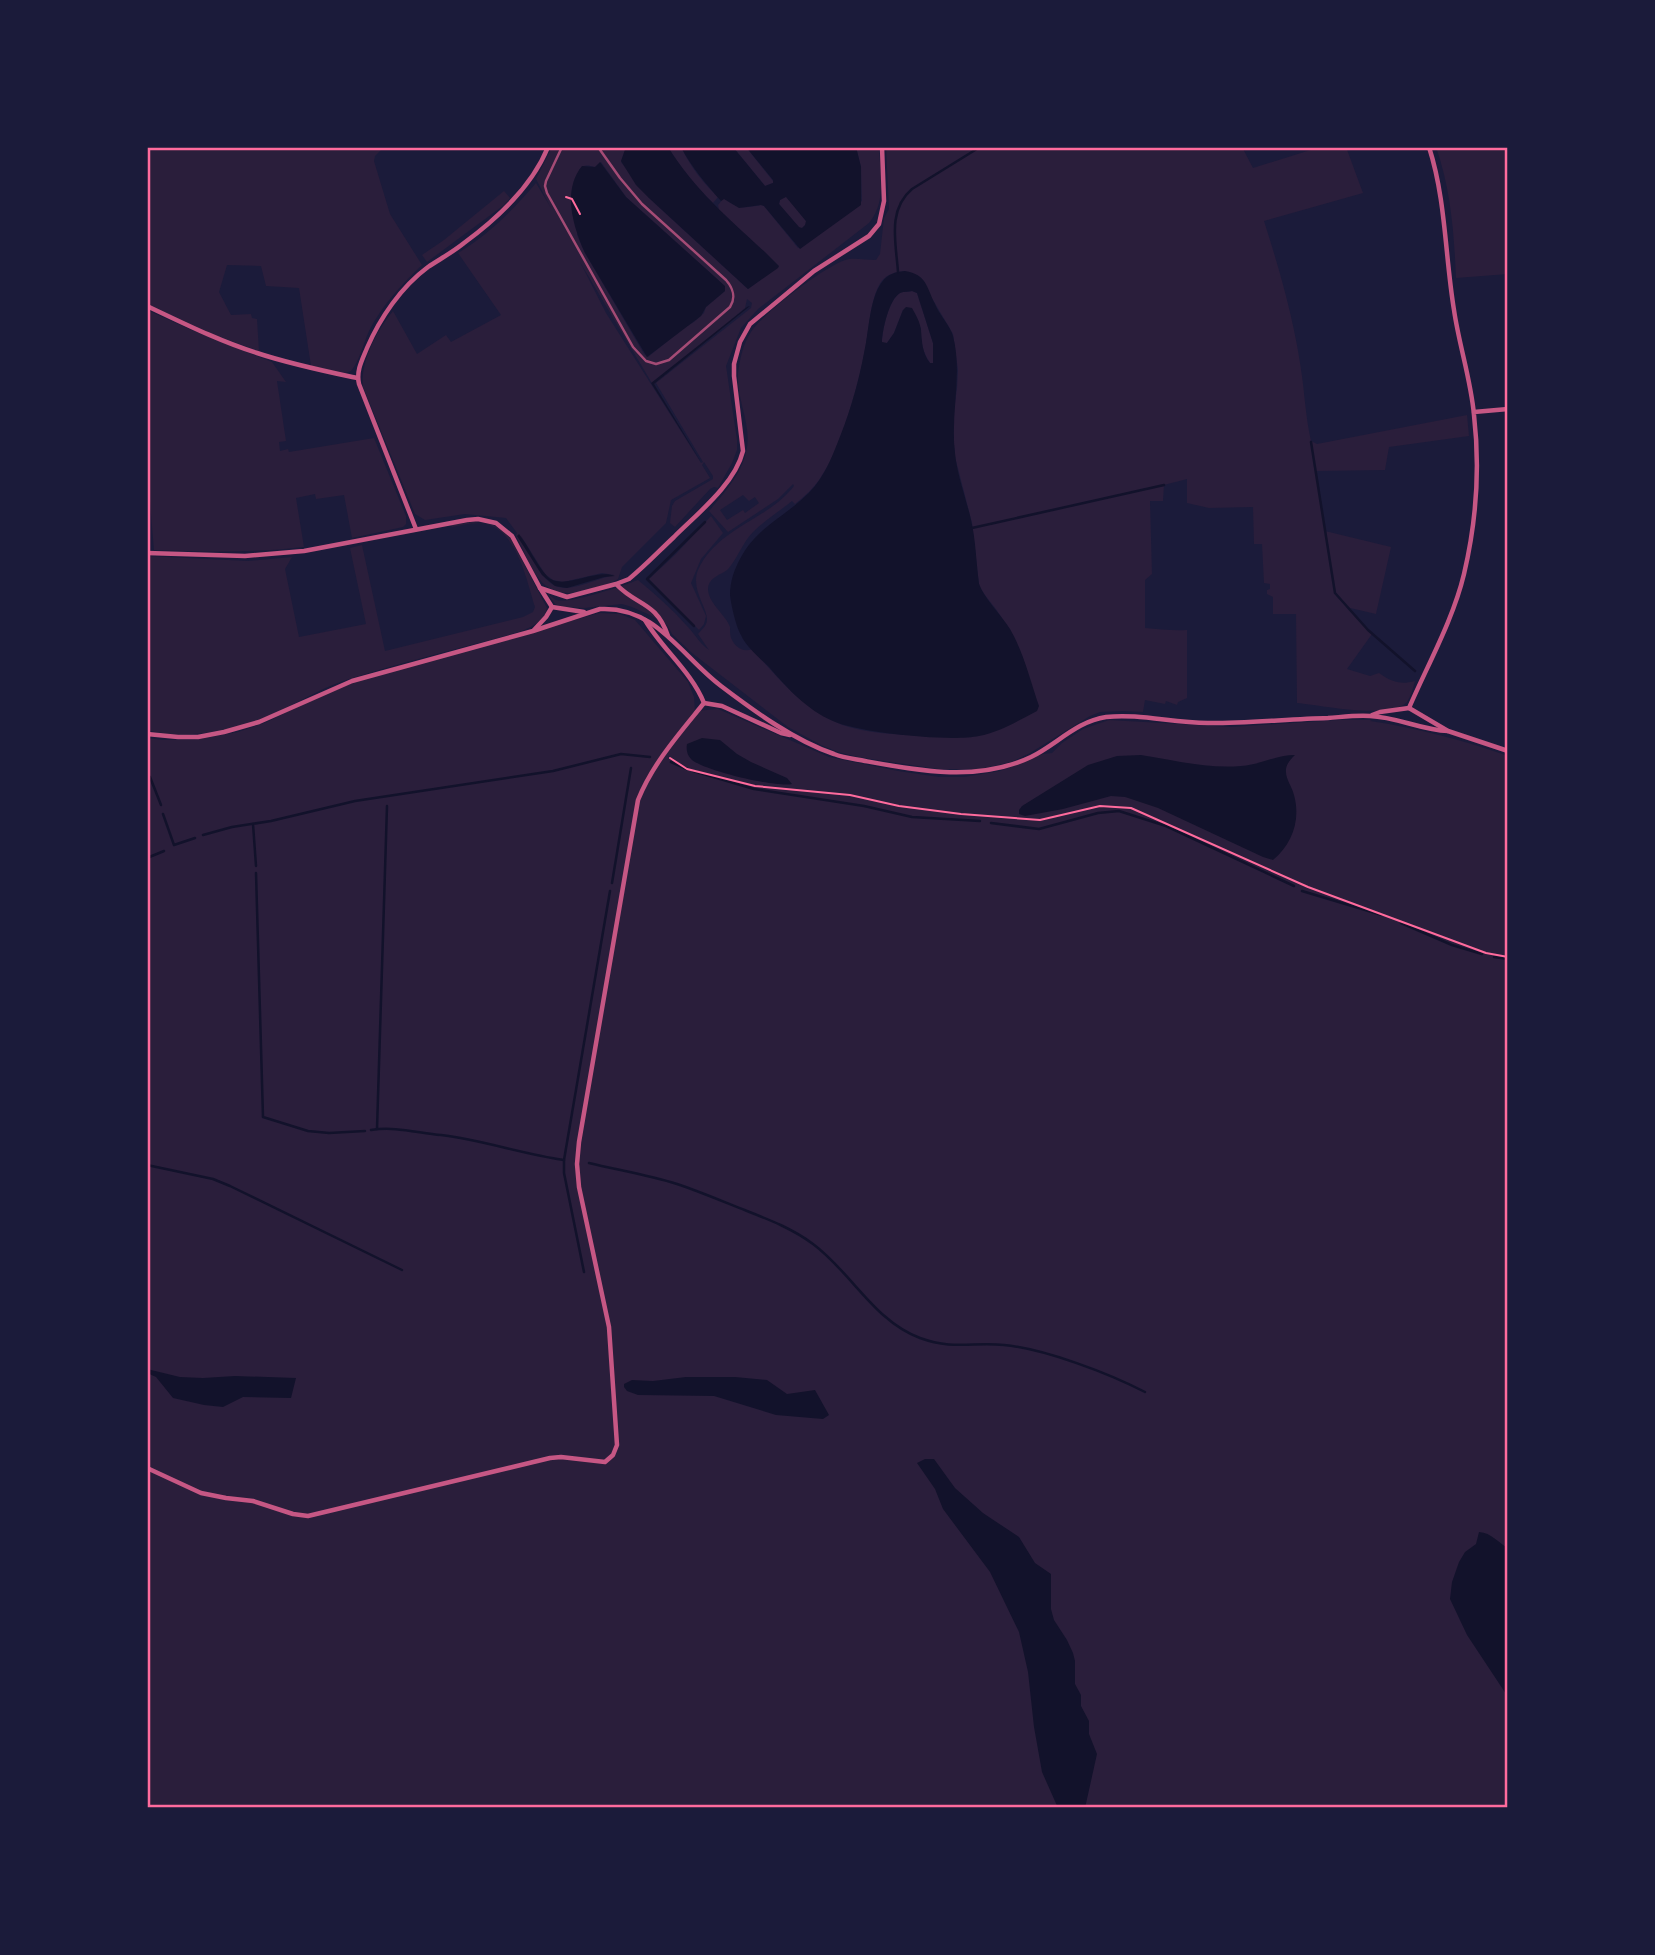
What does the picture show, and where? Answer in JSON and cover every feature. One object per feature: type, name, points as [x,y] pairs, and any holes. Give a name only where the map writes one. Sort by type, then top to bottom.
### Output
[{"type":"street","points":[[416,529],[357,378],[360,363],[374,331],[392,304],[427,268],[464,244],[506,208],[524,189],[548,147]]},
{"type":"street","points":[[540,588],[567,597],[629,579],[713,498],[741,459],[743,443],[734,376],[740,342],[760,315],[814,271],[869,236],[879,224],[884,201],[882,147]]},
{"type":"street","points":[[1409,708],[1450,615],[1463,576],[1473,523],[1477,454],[1474,412],[1454,310],[1444,215],[1429,147]]},
{"type":"street","points":[[147,306],[197,330],[257,353],[357,378]]},
{"type":"street","points":[[1474,412],[1508,409]]},
{"type":"street","points":[[147,552],[245,556],[304,551],[478,519],[496,523],[512,536],[552,607]]},
{"type":"street","points":[[617,584],[624,592],[652,610],[665,625],[669,637]]},
{"type":"street","points":[[552,607],[589,612]]},
{"type":"street","points":[[533,631],[552,607]]},
{"type":"street","points":[[147,734],[198,737],[224,732],[259,722],[352,681],[533,631],[600,609],[622,609],[644,618],[669,637],[719,685],[794,736],[835,755],[928,771],[969,773],[1010,765],[1031,757],[1076,728],[1102,718],[1121,716],[1209,723],[1371,716],[1448,731]]},
{"type":"street","points":[[644,618],[653,634],[696,685],[704,703]]},
{"type":"street","points":[[704,703],[722,706],[781,733],[794,736]]},
{"type":"street","points":[[147,1468],[201,1493],[253,1501],[308,1516],[550,1458],[605,1462],[612,1455],[617,1446],[610,1326],[579,1187],[579,1142],[638,800],[663,754],[704,703]]},
{"type":"street","points":[[1371,716],[1409,708],[1448,731],[1508,751]]},
{"type":"path","points":[[566,197],[572,200],[580,214]]},
{"type":"path","points":[[663,754],[687,769],[755,786],[850,795],[899,806],[961,814],[1040,820],[1100,806],[1131,808],[1308,887],[1486,953],[1508,957]]},
{"type":"shaded area","points":[[147,147],[384,147],[374,161],[390,214],[422,265],[380,312],[351,371],[345,373],[311,366],[299,288],[266,286],[261,266],[227,265],[219,292],[231,315],[251,314],[252,318],[257,319],[259,351],[200,330],[147,305]]},
{"type":"shaded area","points":[[552,147],[626,147],[621,162],[649,198],[748,289],[778,266],[719,210],[718,205],[724,198],[742,207],[764,206],[798,248],[862,201],[861,167],[856,147],[879,147],[880,196],[875,215],[869,223],[758,309],[741,328],[726,366],[737,450],[718,488],[710,489],[675,527],[670,523],[675,501],[713,479],[704,462],[702,465],[710,478],[671,500],[666,523],[622,567],[618,579],[603,586],[571,593],[549,588],[541,581],[528,561],[517,533],[506,518],[465,514],[425,520],[415,514],[363,387],[367,357],[381,327],[393,311],[417,354],[446,335],[451,342],[501,315],[458,253],[500,221],[536,183],[551,208],[536,179]],"holes":[[[601,162],[626,197],[718,280],[725,291],[706,307],[704,313],[694,322],[648,357],[585,253],[577,235],[579,170],[586,166],[595,167]],[[580,262],[653,385],[745,308],[747,299],[752,303],[751,308],[656,383],[703,462],[701,463],[606,313]],[[521,536],[545,574],[553,580],[563,582],[602,573],[614,575],[572,587],[558,587],[550,583],[533,560]]]},
{"type":"shaded area","points":[[626,147],[668,147],[690,178],[779,266],[778,268],[748,289],[636,185],[621,161]]},
{"type":"shaded area","points":[[668,147],[681,147],[697,174],[718,197],[713,203],[700,190]]},
{"type":"shaded area","points":[[681,147],[733,147],[765,186],[773,183],[773,180],[746,147],[856,147],[861,167],[861,205],[800,249],[764,206],[739,208],[724,199],[721,201]],"holes":[[[786,197],[806,221],[802,228],[799,227],[779,204],[780,200]]]},
{"type":"shaded area","points":[[733,147],[746,147],[773,183],[765,186]]},
{"type":"shaded area","points":[[886,147],[1242,147],[1253,168],[1320,147],[1346,147],[1363,193],[1264,221],[1295,336],[1311,441],[1317,444],[1467,415],[1469,436],[1389,447],[1385,470],[1316,471],[1325,531],[1391,547],[1376,614],[1346,607],[1372,634],[1347,669],[1370,676],[1379,673],[1396,682],[1415,681],[1407,702],[1386,710],[1371,711],[1297,703],[1296,614],[1273,614],[1273,597],[1267,594],[1270,584],[1264,583],[1262,544],[1254,544],[1253,507],[1209,508],[1187,503],[1187,479],[1164,485],[1163,501],[1150,501],[1152,574],[1145,580],[1145,628],[1187,630],[1187,698],[1177,705],[1166,701],[1165,704],[1145,700],[1143,712],[1100,712],[1030,753],[1011,762],[981,769],[938,769],[838,752],[788,727],[692,653],[672,634],[667,625],[650,615],[622,604],[584,608],[555,604],[547,593],[556,600],[563,601],[597,594],[638,580],[709,650],[698,634],[707,621],[697,587],[698,570],[717,544],[771,508],[794,486],[793,484],[778,499],[728,532],[709,511],[736,476],[746,452],[747,432],[738,373],[746,342],[751,332],[768,314],[796,290],[826,270],[849,259],[876,260],[880,254],[884,218],[889,209]],"holes":[[[905,271],[933,300],[953,334],[958,370],[953,417],[955,457],[972,523],[979,584],[1012,634],[1028,674],[936,737],[859,730],[820,714],[795,695],[752,649],[742,650],[735,644],[731,638],[730,627],[711,600],[708,590],[710,582],[729,568],[753,532],[792,501],[795,504],[821,477],[842,434],[853,398],[877,289],[889,275]],[[743,495],[749,501],[755,497],[759,503],[745,513],[743,510],[727,520],[720,510]]]},
{"type":"shaded area","points":[[1436,147],[1508,147],[1508,274],[1456,278],[1448,195]]},
{"type":"shaded area","points":[[600,162],[626,197],[725,286],[725,291],[706,307],[701,316],[647,357],[585,253],[574,220],[571,197],[576,176],[582,166],[595,167]]},
{"type":"shaded area","points":[[504,191],[510,198],[504,205],[427,262],[422,255]]},
{"type":"shaded area","points":[[786,196],[806,221],[802,228],[799,228],[779,204]]},
{"type":"shaded area","points":[[905,271],[918,275],[925,282],[953,336],[957,365],[955,453],[973,528],[979,584],[1015,638],[1039,706],[1037,711],[994,732],[966,738],[883,733],[833,721],[815,711],[798,698],[746,644],[737,627],[730,595],[734,572],[756,536],[806,496],[827,468],[854,394],[874,297],[884,279]],"holes":[[[903,292],[917,293],[933,343],[933,363],[930,363],[925,355],[920,324],[912,308],[906,307],[903,310],[894,333],[887,343],[882,342],[887,316],[896,296]]]},
{"type":"shaded area","points":[[900,293],[917,293],[933,343],[933,363],[930,363],[924,351],[921,328],[903,310],[894,333],[887,343],[882,343],[889,308]]},
{"type":"shaded area","points":[[750,306],[654,384],[701,462],[651,383]]},
{"type":"shaded area","points":[[147,310],[272,362],[286,382],[277,381],[286,441],[279,442],[280,451],[288,449],[289,452],[374,438],[406,516],[406,524],[403,527],[352,538],[344,495],[316,499],[315,494],[296,498],[304,547],[229,552],[154,550],[147,467]]},
{"type":"shaded area","points":[[711,516],[723,533],[701,559],[691,583],[706,616],[699,630],[649,579]]},
{"type":"shaded area","points":[[473,522],[493,525],[511,539],[547,608],[541,620],[534,625],[522,631],[346,680],[278,712],[231,729],[196,734],[147,730],[147,556],[248,561],[292,557],[285,569],[299,637],[366,624],[350,548],[362,545],[385,651],[523,617],[533,612],[535,607],[524,571],[506,536],[486,524],[451,525]]},
{"type":"shaded area","points":[[519,534],[543,571],[553,580],[570,581],[607,574],[615,576],[567,588],[555,586],[542,575],[517,536]]},
{"type":"shaded area","points":[[599,613],[620,614],[635,620],[688,682],[694,697],[695,711],[718,709],[829,757],[898,771],[939,777],[964,777],[1000,771],[1052,753],[1083,729],[1109,720],[1231,727],[1372,720],[1370,721],[1440,735],[1508,756],[1508,1808],[147,1808],[147,738],[194,740],[238,732],[267,722],[312,699],[355,682]]},
{"type":"shaded area","points":[[702,738],[720,740],[737,754],[787,778],[792,784],[756,781],[723,773],[698,763],[689,756],[687,744]]},
{"type":"shaded area","points":[[1141,755],[1228,767],[1295,755],[1286,769],[1296,804],[1290,839],[1273,860],[1158,808],[1125,797],[1111,796],[1063,809],[1025,816],[1019,814],[1022,806],[1088,765],[1117,756]]},
{"type":"shaded area","points":[[147,1369],[180,1377],[296,1378],[291,1398],[243,1397],[223,1407],[173,1398],[156,1377],[147,1373]]},
{"type":"shaded area","points":[[686,1377],[767,1380],[787,1394],[815,1390],[829,1415],[823,1419],[776,1415],[714,1396],[638,1395],[624,1387],[624,1384],[632,1380],[653,1381]]},
{"type":"shaded area","points":[[934,1459],[955,1488],[983,1513],[1019,1537],[1035,1563],[1051,1574],[1051,1609],[1054,1620],[1073,1653],[1075,1684],[1081,1695],[1081,1706],[1089,1721],[1089,1734],[1097,1754],[1085,1808],[1058,1808],[1042,1772],[1028,1672],[1019,1632],[990,1572],[943,1509],[935,1489],[917,1463]]},
{"type":"shaded area","points":[[1479,1532],[1491,1536],[1508,1548],[1508,1697],[1467,1635],[1450,1599],[1459,1562],[1465,1552],[1476,1544]]},
{"type":"waterway","points":[[898,272],[895,228],[896,217],[904,197],[912,189],[980,147]]},
{"type":"waterway","points":[[1311,442],[1335,593],[1368,630],[1415,671]]},
{"type":"waterway","points":[[972,528],[1164,485]]},
{"type":"waterway","points":[[694,626],[647,579],[705,522]]},
{"type":"waterway","points":[[203,835],[355,801],[553,771],[621,754],[650,757]]},
{"type":"waterway","points":[[671,762],[687,769]]},
{"type":"waterway","points":[[612,883],[631,768]]},
{"type":"waterway","points":[[693,771],[754,789],[864,806],[912,817],[980,821]]},
{"type":"waterway","points":[[147,775],[161,805]]},
{"type":"waterway","points":[[377,1129],[387,806]]},
{"type":"waterway","points":[[991,823],[1039,829],[1098,813],[1119,811],[1166,826],[1294,886]]},
{"type":"waterway","points":[[163,814],[174,845],[195,838]]},
{"type":"waterway","points":[[253,824],[256,866]]},
{"type":"waterway","points":[[147,858],[164,851]]},
{"type":"waterway","points":[[256,873],[263,1117],[308,1131],[365,1131]]},
{"type":"waterway","points":[[371,1130],[398,1129],[457,1137],[564,1160],[610,891]]},
{"type":"waterway","points":[[1302,891],[1382,915]]},
{"type":"waterway","points":[[1401,923],[1452,945],[1482,954]]},
{"type":"waterway","points":[[1494,957],[1508,959]]},
{"type":"waterway","points":[[564,1160],[564,1173],[584,1272]]},
{"type":"waterway","points":[[589,1163],[677,1184],[789,1229],[827,1255],[889,1320],[920,1338],[943,1344],[993,1344],[1038,1351],[1095,1370],[1145,1392]]},
{"type":"waterway","points":[[147,1165],[213,1179],[402,1270]]},
{"type":"railway","points":[[562,147],[546,181],[547,193],[633,347],[646,361],[656,364],[669,360],[730,307],[733,293],[726,280],[642,204],[598,147]]}]
